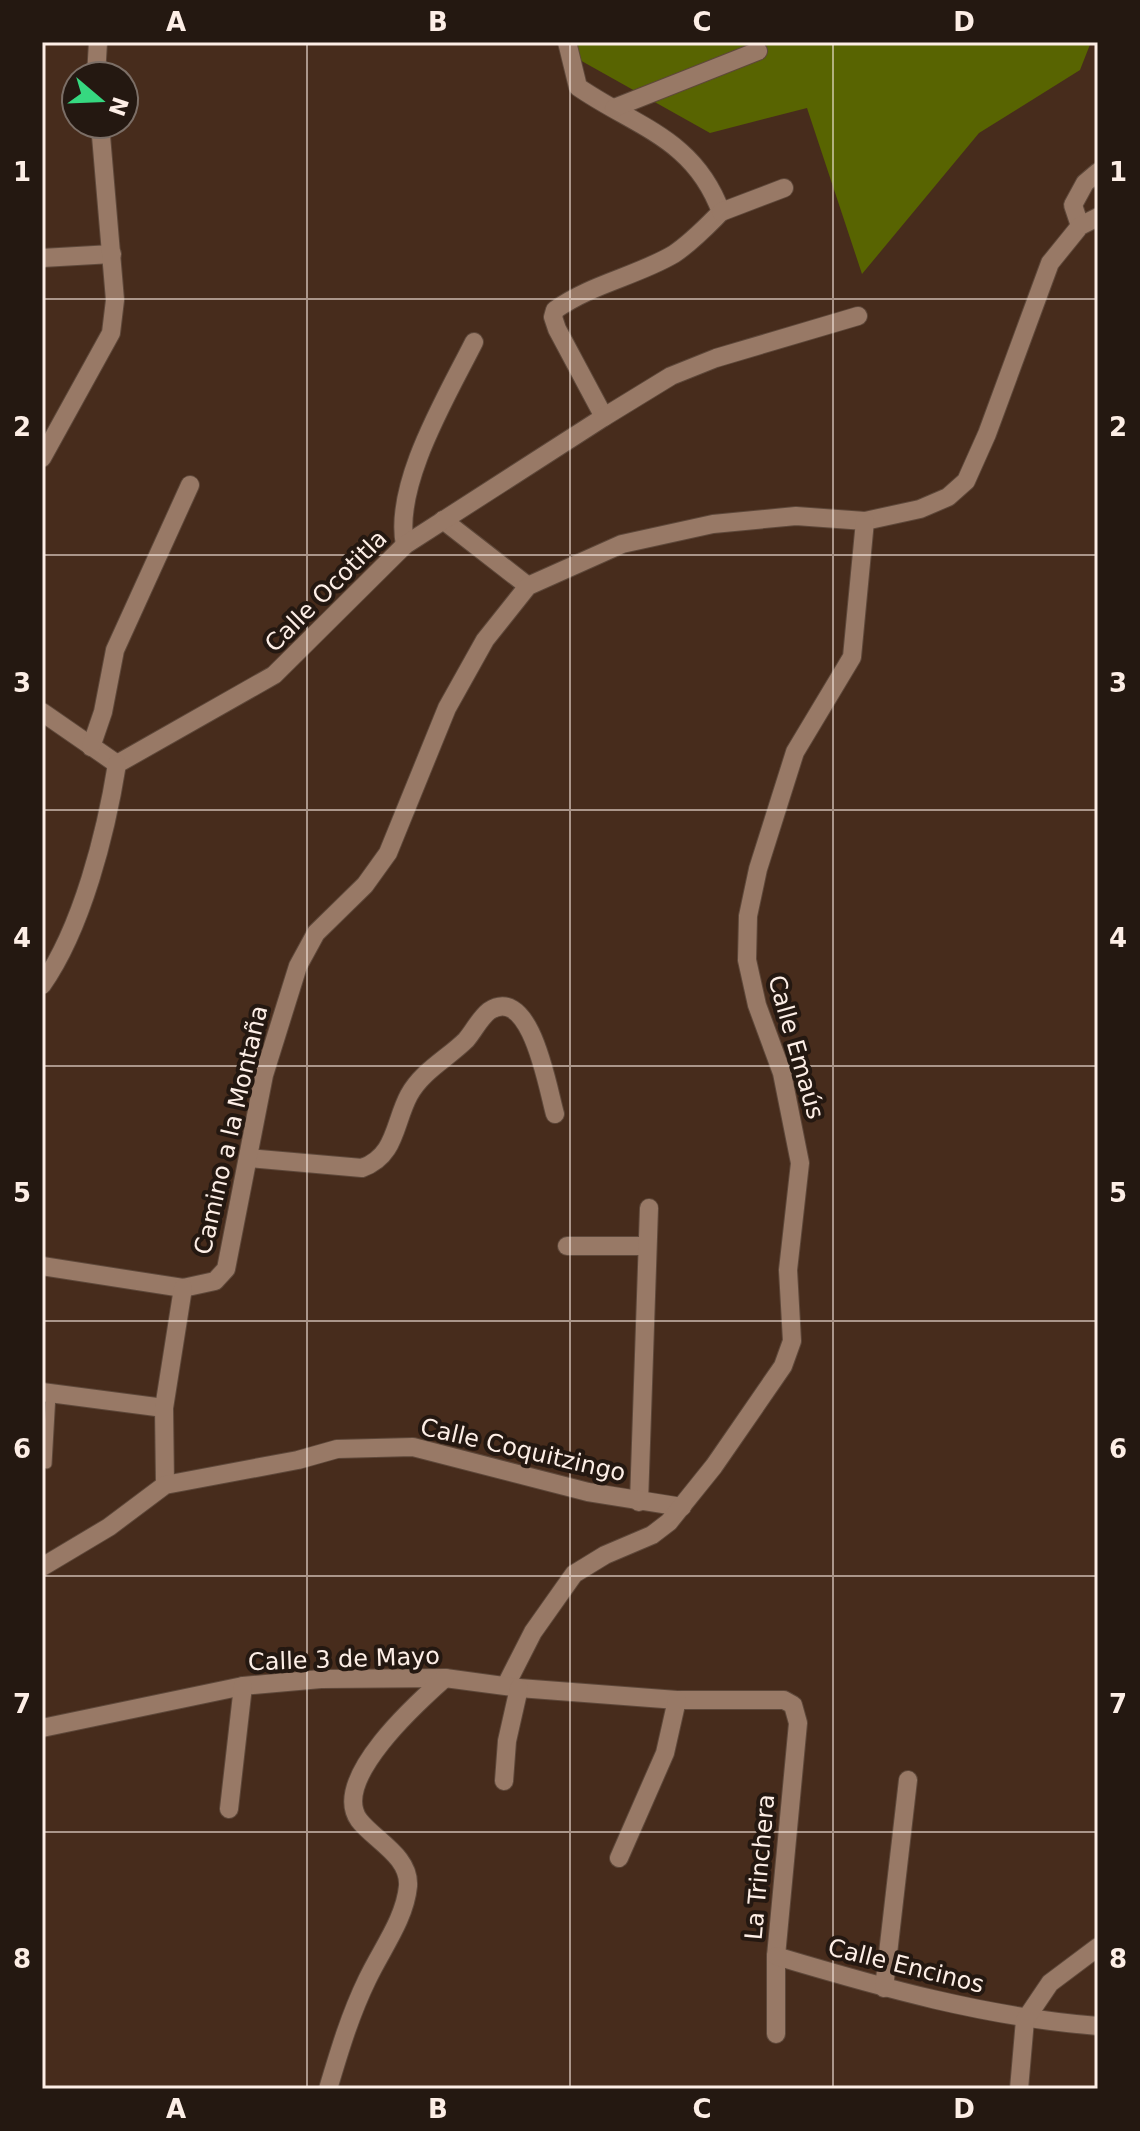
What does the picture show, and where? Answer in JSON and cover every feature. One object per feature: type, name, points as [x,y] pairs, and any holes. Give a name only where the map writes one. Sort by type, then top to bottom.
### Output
[{"type":"street","points":[[567,42],[578,87],[670,141],[704,177],[721,212]]},
{"type":"street","points":[[614,108],[758,51]]},
{"type":"street","points":[[42,458],[111,333],[115,300],[101,140]]},
{"type":"street","points":[[1080,226],[1073,205],[1085,183],[1098,172]]},
{"type":"street","points":[[604,417],[557,329],[553,317],[555,310],[593,288],[673,255],[696,238],[721,212],[784,188]]},
{"type":"street","name":"Camino a la Montaña","points":[[42,1266],[183,1288],[215,1281],[226,1269],[264,1075],[298,966],[316,933],[365,885],[388,853],[447,708],[485,640],[528,586],[622,544],[713,524],[796,516],[865,521],[920,509],[948,497],[966,481],[987,434],[1050,263],[1080,226],[1098,217]]},
{"type":"street","points":[[42,258],[112,254]]},
{"type":"street","name":"Calle Ocotitla","points":[[117,764],[274,675],[405,545],[671,376],[716,358],[858,316]]},
{"type":"street","points":[[405,545],[401,527],[408,491],[440,411],[474,342]]},
{"type":"street","points":[[91,747],[103,712],[115,650],[190,485]]},
{"type":"street","points":[[443,520],[528,586]]},
{"type":"street","name":"Calle Emaús","points":[[504,1781],[513,1687],[533,1632],[574,1574],[652,1535],[682,1507],[783,1366],[792,1341],[788,1270],[800,1163],[782,1073],[757,1005],[747,960],[748,916],[758,869],[795,752],[852,657],[865,521]]},
{"type":"street","points":[[42,712],[117,764],[109,814],[93,869],[54,967],[42,985]]},
{"type":"street","points":[[249,1158],[362,1168],[375,1163],[392,1140],[410,1094],[419,1081],[467,1039],[491,1010],[503,1007],[522,1014],[530,1027],[555,1114]]},
{"type":"street","points":[[639,1502],[649,1208]]},
{"type":"street","points":[[567,1246],[646,1246]]},
{"type":"street","points":[[42,1567],[109,1527],[165,1485],[164,1408],[183,1288]]},
{"type":"street","points":[[46,1393],[164,1408]]},
{"type":"street","name":"Calle Coquitzingo","points":[[165,1485],[298,1460],[337,1449],[413,1447],[639,1502],[682,1507]]},
{"type":"street","points":[[406,1676],[412,1707]]},
{"type":"street","name":"Calle 3 de Mayo","points":[[42,1728],[243,1686],[406,1676],[677,1700],[776,1698],[793,1705]]},
{"type":"street","points":[[328,2089],[366,1983],[404,1907],[408,1885],[407,1875],[398,1858],[359,1820],[353,1810],[354,1794],[389,1730],[445,1678]]},
{"type":"street","points":[[229,1809],[243,1686]]},
{"type":"street","points":[[619,1858],[665,1753],[677,1700]]},
{"type":"street","name":"La Trinchera","points":[[776,2034],[776,1956],[798,1723],[793,1705]]},
{"type":"street","points":[[884,1988],[908,1780]]},
{"type":"street","points":[[1019,2089],[1025,2020],[1050,1983],[1098,1947]]},
{"type":"street","name":"Calle Encinos","points":[[776,1956],[884,1988],[1025,2020],[1098,2026]]},
{"type":"lane","points":[[46,1393],[47,1464]]},
{"type":"green space","points":[[578,42],[1091,42],[1080,70],[979,133],[862,274],[807,108],[710,133],[578,59]]}]
